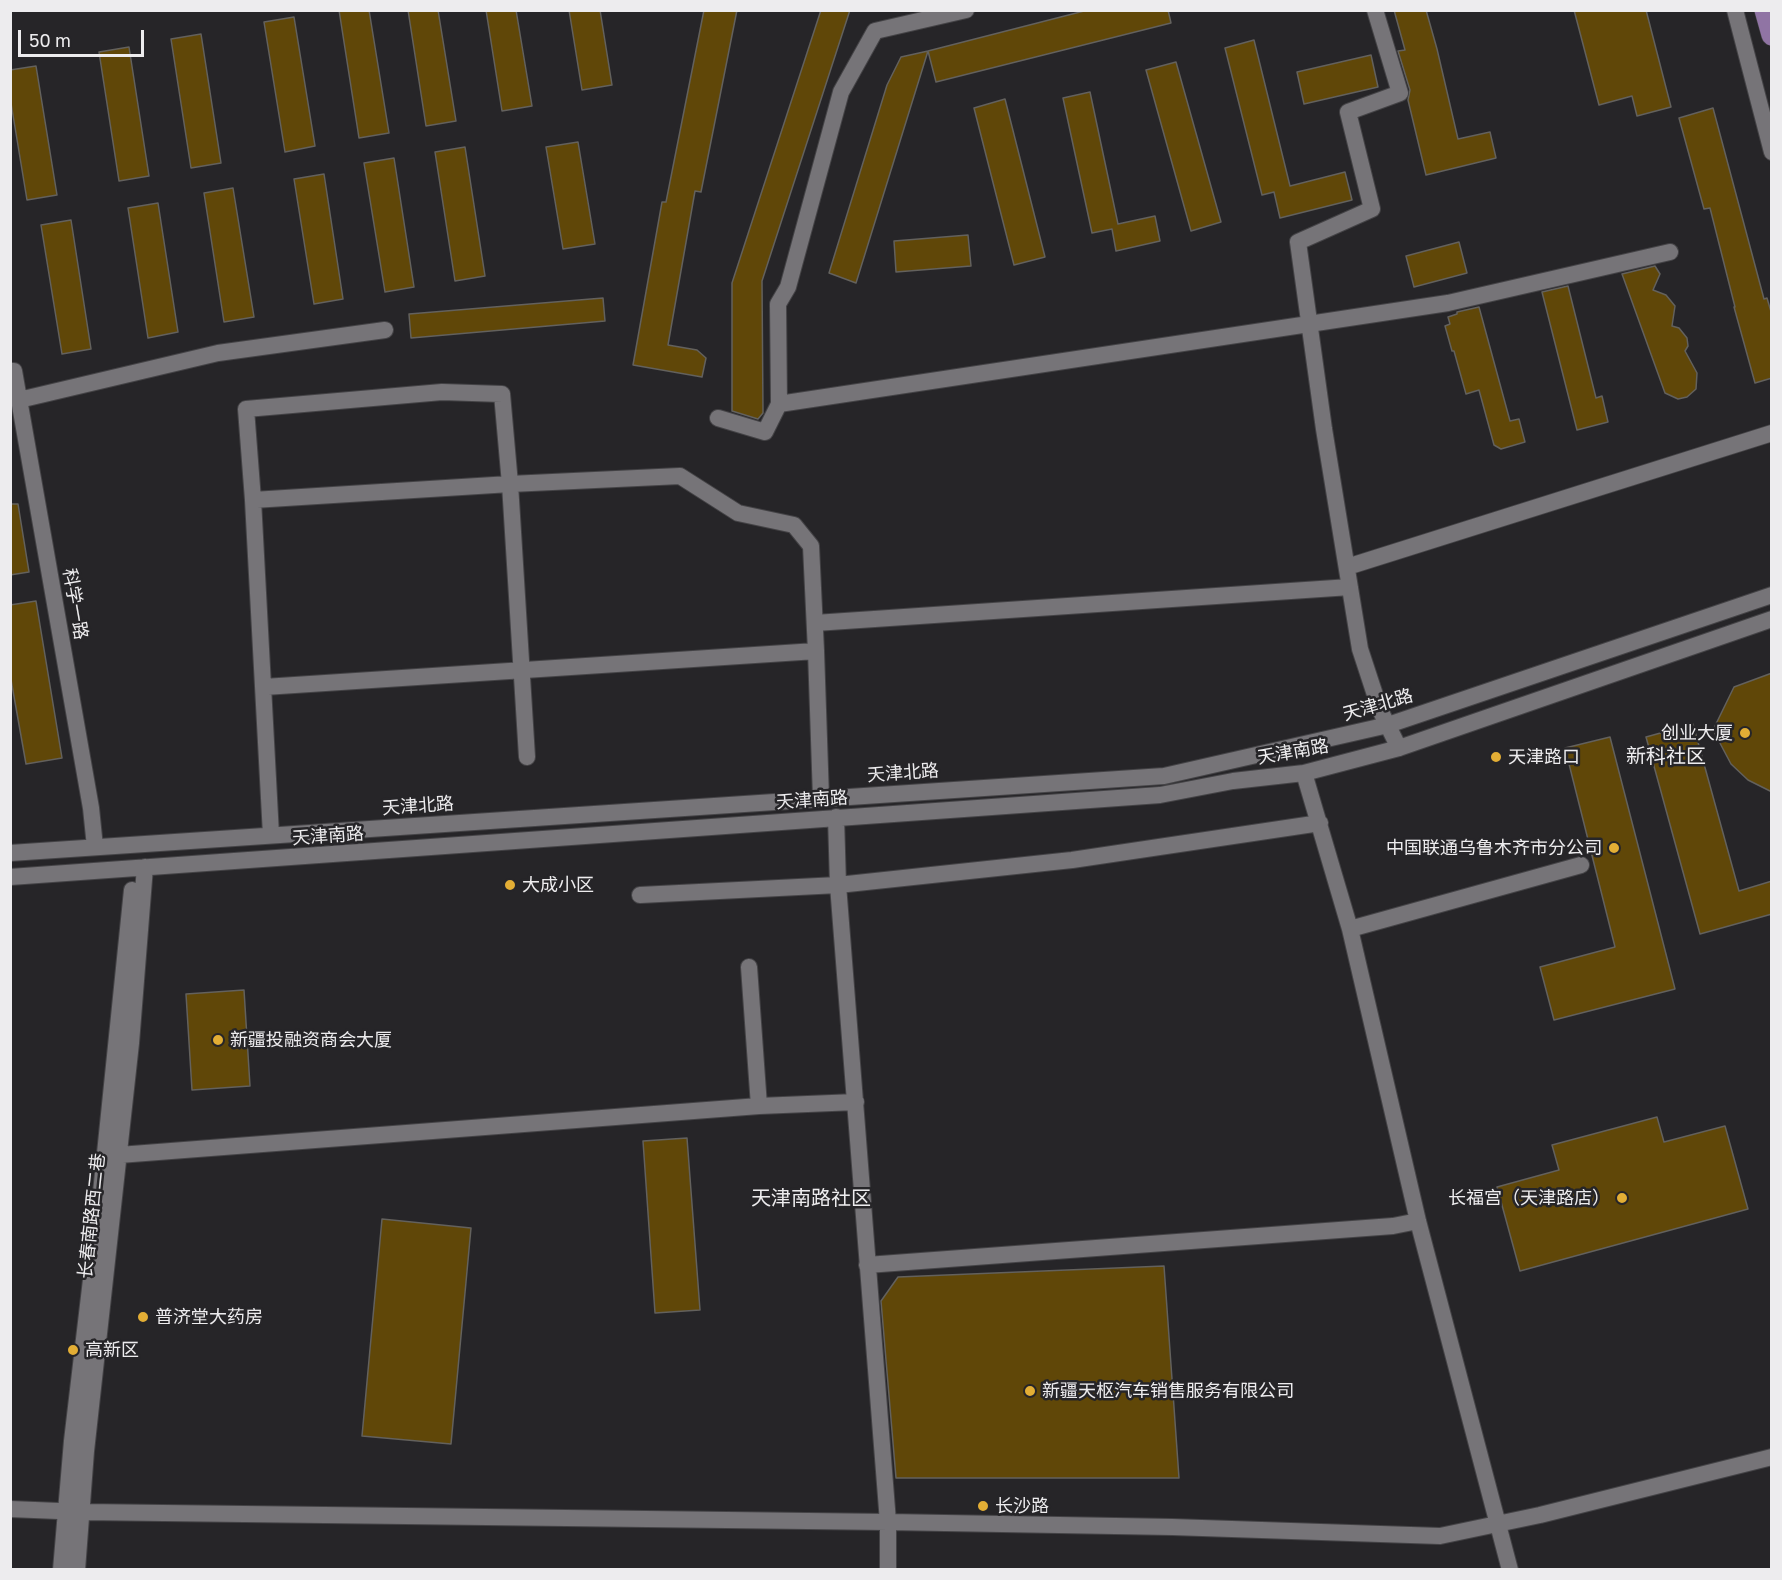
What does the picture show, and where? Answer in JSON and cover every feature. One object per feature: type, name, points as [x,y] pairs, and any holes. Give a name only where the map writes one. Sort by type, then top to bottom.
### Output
[{"type":"main road","points":[[1765,10],[1772,35]]},
{"type":"street","points":[[718,418],[765,432],[779,404],[778,304],[788,287],[841,92],[875,31],[966,10]]},
{"type":"street","points":[[1375,10],[1400,93],[1348,112],[1372,209],[1298,242],[1324,429],[1360,649],[1380,710],[1399,748]]},
{"type":"street","points":[[1735,10],[1772,152]]},
{"type":"street","points":[[779,404],[1448,303],[1670,252]]},
{"type":"street","points":[[19,400],[218,353],[385,330]]},
{"type":"street","name":"科学一路","points":[[10,371],[14,371],[89,796],[95,847]]},
{"type":"street","points":[[271,836],[246,409],[442,392],[502,393],[527,757]]},
{"type":"street","points":[[1347,567],[1772,433]]},
{"type":"street","points":[[253,500],[680,476],[738,513],[794,525],[811,546],[821,798]]},
{"type":"street","points":[[815,623],[1350,587]]},
{"type":"street","name":"天津北路","points":[[10,853],[1164,776],[1388,725],[1772,595]]},
{"type":"street","name":"天津南路","points":[[10,877],[1160,795],[1233,781],[1304,773],[1399,748],[1772,620]]},
{"type":"street","points":[[264,687],[816,651]]},
{"type":"street","points":[[1304,773],[1350,929],[1418,1221],[1510,1569]]},
{"type":"street","points":[[836,818],[838,885],[888,1522],[888,1569]]},
{"type":"street","points":[[640,895],[838,885],[1072,860],[1320,823]]},
{"type":"street","points":[[328,831],[331,855]]},
{"type":"street","points":[[1350,929],[1581,865]]},
{"type":"street","name":"长春南路西二巷","points":[[62,1569],[86,1451],[131,1043],[140,867]]},
{"type":"street","name":"长春南路西二巷","points":[[77,1569],[72,1441],[121,1006],[140,867]]},
{"type":"street","points":[[749,967],[759,1106]]},
{"type":"street","points":[[118,1155],[759,1106],[856,1101]]},
{"type":"street","points":[[867,1264],[1393,1226],[1418,1221]]},
{"type":"street","points":[[10,1509],[75,1512],[1160,1527],[1440,1536],[1540,1515],[1772,1457]]},
{"type":"building","points":[[339,10],[369,10],[389,133],[359,138]]},
{"type":"building","points":[[408,10],[438,10],[456,121],[426,126]]},
{"type":"building","points":[[486,10],[516,10],[532,106],[502,111]]},
{"type":"building","points":[[569,10],[600,10],[612,85],[582,90]]},
{"type":"building","points":[[704,10],[737,10],[701,192],[695,191],[668,345],[697,350],[706,358],[702,377],[633,365],[662,202],[666,202]]},
{"type":"building","points":[[821,10],[850,10],[762,281],[763,413],[758,419],[732,411],[732,283]]},
{"type":"building","points":[[1088,10],[1168,10],[1171,23],[936,82],[928,51]]},
{"type":"building","points":[[1394,10],[1426,10],[1458,139],[1490,132],[1496,158],[1426,175],[1408,100],[1410,90],[1398,51],[1405,50]]},
{"type":"building","points":[[1574,10],[1646,10],[1671,107],[1637,116],[1632,96],[1599,105]]},
{"type":"building","points":[[294,17],[315,146],[285,152],[264,22]]},
{"type":"building","points":[[201,34],[221,163],[191,168],[171,39]]},
{"type":"building","points":[[1254,40],[1290,186],[1345,172],[1352,200],[1280,218],[1274,192],[1262,195],[1225,48]]},
{"type":"building","points":[[129,47],[149,176],[119,181],[99,52]]},
{"type":"building","points":[[928,51],[856,283],[829,273],[887,85],[901,57]]},
{"type":"building","points":[[1371,55],[1378,87],[1304,104],[1297,72]]},
{"type":"building","points":[[1176,62],[1221,222],[1191,231],[1146,70]]},
{"type":"building","points":[[36,66],[57,195],[27,200],[10,97],[10,70]]},
{"type":"building","points":[[1090,92],[1118,224],[1155,216],[1160,241],[1116,251],[1112,229],[1092,233],[1063,98]]},
{"type":"building","points":[[1005,99],[1045,257],[1014,265],[974,108]]},
{"type":"building","points":[[1713,108],[1764,299],[1767,298],[1772,315],[1772,378],[1755,383],[1710,208],[1704,209],[1679,118]]},
{"type":"building","points":[[578,142],[595,244],[563,249],[546,147]]},
{"type":"building","points":[[465,147],[485,276],[455,281],[435,152]]},
{"type":"building","points":[[394,158],[414,287],[385,292],[364,163]]},
{"type":"building","points":[[324,174],[343,299],[314,304],[294,179]]},
{"type":"building","points":[[233,188],[254,317],[224,322],[204,193]]},
{"type":"building","points":[[158,203],[178,332],[148,338],[128,208]]},
{"type":"building","points":[[71,220],[91,349],[62,354],[41,225]]},
{"type":"building","points":[[968,235],[971,266],[896,272],[894,241]]},
{"type":"building","points":[[1459,242],[1467,273],[1414,287],[1406,256]]},
{"type":"building","points":[[1655,266],[1660,274],[1653,290],[1666,295],[1675,306],[1672,326],[1679,328],[1687,338],[1688,346],[1685,351],[1697,373],[1696,389],[1687,397],[1678,399],[1665,393],[1622,274]]},
{"type":"building","points":[[1568,286],[1596,398],[1602,396],[1608,422],[1577,430],[1542,292]]},
{"type":"building","points":[[603,298],[605,321],[411,338],[409,314]]},
{"type":"building","points":[[1479,307],[1510,421],[1519,419],[1525,442],[1501,449],[1494,445],[1479,390],[1466,394],[1445,326],[1450,324],[1448,317],[1457,312]]},
{"type":"building","points":[[10,504],[18,504],[29,572],[10,575]]},
{"type":"building","points":[[36,601],[62,758],[26,764],[10,674],[10,605]]},
{"type":"building","name":"创业大厦","points":[[1772,673],[1772,792],[1748,780],[1731,764],[1713,730],[1734,687]]},
{"type":"building","points":[[1693,724],[1739,891],[1772,881],[1772,914],[1700,934],[1646,737]]},
{"type":"building","name":"中国联通乌鲁木齐市分公司","points":[[1610,737],[1675,989],[1554,1020],[1540,967],[1615,947],[1565,748]]},
{"type":"building","name":"新疆投融资商会大厦","points":[[244,990],[250,1086],[192,1090],[186,994]]},
{"type":"building","name":"长福宫（天津路店）","points":[[1657,1117],[1664,1142],[1725,1126],[1748,1209],[1520,1271],[1497,1187],[1559,1170],[1552,1145]]},
{"type":"building","points":[[687,1138],[700,1310],[655,1313],[643,1141]]},
{"type":"building","points":[[382,1219],[471,1228],[451,1444],[362,1436]]},
{"type":"building","name":"新疆天枢汽车销售服务有限公司","points":[[1164,1266],[1179,1478],[896,1478],[881,1301],[898,1277]]},
{"type":"place","name":"创业大厦","points":[[1745,733]]},
{"type":"place","name":"天津路口","points":[[1496,757]]},
{"type":"place","name":"中国联通乌鲁木齐市分公司","points":[[1614,848]]},
{"type":"place","name":"大成小区","points":[[510,885]]},
{"type":"place","name":"新疆投融资商会大厦","points":[[218,1040]]},
{"type":"place","name":"长福宫（天津路店）","points":[[1622,1198]]},
{"type":"place","name":"普济堂大药房","points":[[143,1317]]},
{"type":"place","name":"高新区","points":[[73,1350]]},
{"type":"place","name":"新疆天枢汽车销售服务有限公司","points":[[1030,1391]]},
{"type":"place","name":"长沙路","points":[[983,1506]]},
{"type":"district","name":"新科社区","points":[[1666,757]]},
{"type":"district","name":"天津南路社区","points":[[811,1199]]}]
